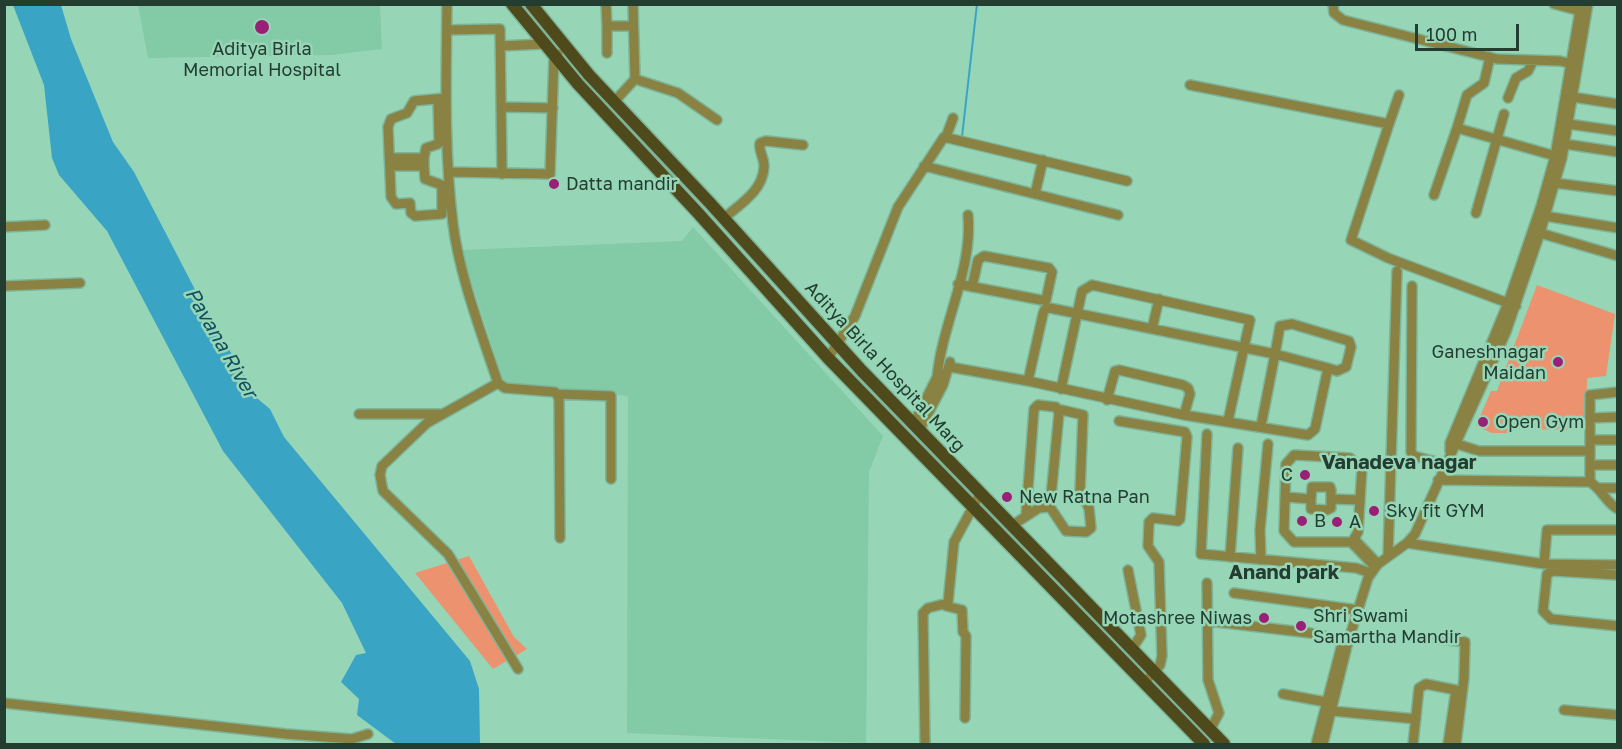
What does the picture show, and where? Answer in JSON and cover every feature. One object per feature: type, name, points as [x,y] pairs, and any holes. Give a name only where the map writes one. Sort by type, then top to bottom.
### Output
[{"type":"main road","name":"Aditya Birla Hospital Marg","points":[[512,4],[554,57],[828,358],[1204,744]]},
{"type":"main road","name":"Aditya Birla Hospital Marg","points":[[531,4],[614,102],[709,202],[836,343],[1224,744]]},
{"type":"main road","points":[[698,213],[709,202]]},
{"type":"main road","points":[[770,293],[781,282]]},
{"type":"street","points":[[442,99],[414,100],[407,114],[391,119],[388,127],[391,197],[396,204],[410,203],[411,213],[416,216],[441,215],[442,185],[425,179],[424,162],[426,147],[438,144],[439,141],[447,30],[447,4]]},
{"type":"street","points":[[606,4],[607,53]]},
{"type":"street","points":[[614,102],[634,79],[633,4]]},
{"type":"street","points":[[1333,4],[1334,13],[1343,20],[1490,57],[1574,64]]},
{"type":"street","points":[[1323,744],[1346,641],[1364,579],[1388,556],[1407,543],[1422,521],[1444,465],[1454,448],[1540,233],[1555,183],[1584,8],[1554,4]]},
{"type":"street","points":[[607,26],[633,26]]},
{"type":"street","points":[[447,30],[500,29],[502,174]]},
{"type":"street","points":[[501,46],[544,44]]},
{"type":"street","points":[[449,172],[550,174],[554,57],[566,48]]},
{"type":"street","points":[[1434,195],[1467,95],[1484,82],[1490,57]]},
{"type":"street","points":[[1508,98],[1514,81],[1528,71],[1533,61]]},
{"type":"street","points":[[1512,305],[1558,157],[1565,144],[1574,64]]},
{"type":"street","points":[[634,79],[678,93],[717,120]]},
{"type":"street","points":[[1190,85],[1389,124]]},
{"type":"street","points":[[1399,94],[1351,240],[1389,258],[1512,305]]},
{"type":"street","points":[[1572,97],[1617,104]]},
{"type":"street","points":[[442,99],[453,226],[475,313],[498,383],[505,388],[558,394],[611,396],[611,479]]},
{"type":"street","points":[[501,107],[553,108]]},
{"type":"street","points":[[1476,213],[1504,114]]},
{"type":"street","points":[[828,358],[855,316],[898,207],[946,137],[953,118]]},
{"type":"street","points":[[1568,124],[1617,131]]},
{"type":"street","points":[[1457,128],[1558,157]]},
{"type":"street","points":[[946,137],[1127,181]]},
{"type":"street","points":[[723,219],[760,185],[764,166],[759,151],[760,143],[766,141],[803,145]]},
{"type":"street","points":[[1565,144],[1617,152]]},
{"type":"street","points":[[1035,195],[1043,160]]},
{"type":"street","points":[[390,162],[424,162]]},
{"type":"street","points":[[924,166],[1118,215]]},
{"type":"street","points":[[1555,183],[1617,190]]},
{"type":"street","points":[[941,380],[958,284],[970,235],[968,215]]},
{"type":"street","points":[[1545,216],[1617,228]]},
{"type":"street","points":[[4,227],[45,225]]},
{"type":"street","points":[[1540,233],[1617,256]]},
{"type":"street","points":[[958,284],[972,287],[1046,300],[1052,272],[1049,268],[984,256],[978,260],[972,287]]},
{"type":"street","points":[[1388,556],[1397,271]]},
{"type":"street","points":[[4,286],[80,283]]},
{"type":"street","points":[[1061,389],[1082,291],[1088,285],[1247,318],[1251,324],[1228,421]]},
{"type":"street","points":[[1412,286],[1411,452],[1414,456],[1444,465]]},
{"type":"street","points":[[1152,329],[1159,299]]},
{"type":"street","points":[[1028,381],[1045,309],[1050,308],[1245,347],[1275,354],[1337,371],[1346,367],[1351,347],[1349,341],[1285,323],[1280,326],[1275,354],[1260,426]]},
{"type":"street","points":[[916,428],[941,380],[947,363],[950,362],[950,367],[1028,381],[1107,400],[1184,415],[1312,433],[1328,368]]},
{"type":"street","points":[[1107,400],[1115,371],[1119,370],[1188,388],[1190,394],[1184,415]]},
{"type":"street","points":[[498,383],[427,423],[382,466],[380,475],[383,491],[448,554],[518,669]]},
{"type":"street","points":[[1590,482],[1590,395],[1617,392]]},
{"type":"street","points":[[558,394],[560,538]]},
{"type":"street","points":[[1026,515],[1034,409],[1038,405],[1058,409],[1050,507],[1066,531],[1090,531],[1089,508],[1080,492],[1083,415],[1062,410]]},
{"type":"street","points":[[359,414],[442,414]]},
{"type":"street","points":[[1590,418],[1617,417]]},
{"type":"street","points":[[1119,421],[1185,432],[1187,437],[1180,519],[1178,521],[1153,518],[1149,522],[1148,546],[1157,556],[1159,574],[1162,656],[1160,665],[1145,682]]},
{"type":"street","points":[[1207,434],[1200,552],[1204,555],[1373,571]]},
{"type":"street","points":[[1591,440],[1617,440]]},
{"type":"street","points":[[1261,560],[1260,530],[1268,444]]},
{"type":"street","points":[[1230,557],[1238,448]]},
{"type":"street","points":[[1454,448],[1589,451]]},
{"type":"street","points":[[1294,455],[1350,458],[1362,468],[1358,532],[1354,539],[1373,571],[1351,542],[1294,542],[1284,531],[1287,464],[1294,455]]},
{"type":"street","points":[[1590,465],[1617,465]]},
{"type":"street","points":[[1438,480],[1590,482],[1599,488],[1612,506],[1617,509]]},
{"type":"street","points":[[1314,486],[1330,487],[1331,508],[1311,509],[1311,499],[1311,490],[1314,486]]},
{"type":"street","points":[[1599,488],[1617,488]]},
{"type":"street","points":[[946,606],[949,600],[954,542],[980,494]]},
{"type":"street","points":[[1285,498],[1311,499]]},
{"type":"street","points":[[1331,499],[1360,500]]},
{"type":"street","points":[[1011,526],[1026,515],[1050,507]]},
{"type":"street","points":[[1544,564],[1547,530],[1617,530]]},
{"type":"street","points":[[1407,543],[1544,564],[1617,565]]},
{"type":"street","points":[[1128,570],[1141,635],[1132,649]]},
{"type":"street","points":[[1617,575],[1553,571],[1547,574],[1545,580],[1543,611],[1551,618],[1617,626]]},
{"type":"street","points":[[1207,583],[1208,680],[1219,713],[1210,730]]},
{"type":"street","points":[[1234,593],[1355,610]]},
{"type":"street","points":[[925,744],[924,613],[928,608],[946,606],[962,610],[963,632],[966,636],[965,718]]},
{"type":"street","points":[[1208,621],[1310,633],[1346,641]]},
{"type":"street","points":[[1434,638],[1465,642],[1464,678],[1456,744]]},
{"type":"street","points":[[1413,744],[1421,686],[1426,684],[1456,690],[1448,744]]},
{"type":"street","points":[[1283,694],[1331,706],[1416,718]]},
{"type":"street","points":[[4,704],[286,734],[352,739],[368,734]]},
{"type":"street","points":[[1316,744],[1331,706]]},
{"type":"street","points":[[1564,710],[1617,715]]},
{"type":"shaded area","name":"Aditya Birla Memorial Hospital","points":[[138,5],[380,5],[382,49],[332,55],[148,58]]},
{"type":"shaded area","points":[[693,227],[883,436],[869,472],[866,743],[627,733],[628,396],[504,382],[461,250],[682,241]]},
{"type":"shaded area","name":"Ganeshnagar Maidan","points":[[1537,285],[1615,314],[1606,376],[1587,378],[1586,430],[1513,429],[1508,433],[1492,433],[1476,426],[1491,391],[1497,391]]},
{"type":"shaded area","points":[[469,556],[514,637],[527,649],[493,669],[415,573]]},
{"type":"water","name":"Pavana River","points":[[13,5],[61,5],[71,39],[113,142],[134,172],[202,303],[258,399],[270,409],[284,437],[470,661],[479,689],[480,744],[396,744],[357,715],[359,699],[341,682],[356,655],[366,653],[342,603],[223,451],[107,231],[59,175],[52,158],[44,85]]},
{"type":"waterway","points":[[962,137],[977,4]]},
{"type":"place","name":"Aditya Birla Memorial Hospital","points":[[262,27]]},
{"type":"place","name":"Datta mandir","points":[[554,184]]},
{"type":"place","name":"Ganeshnagar Maidan","points":[[1558,362]]},
{"type":"place","name":"Open Gym","points":[[1483,422]]},
{"type":"place","name":"C","points":[[1305,475]]},
{"type":"place","name":"New Ratna Pan","points":[[1007,497]]},
{"type":"place","name":"Sky fit GYM","points":[[1374,511]]},
{"type":"place","name":"B","points":[[1302,521]]},
{"type":"place","name":"A","points":[[1337,522]]},
{"type":"place","name":"Motashree Niwas","points":[[1264,618]]},
{"type":"place","name":"Shri Swami Samartha Mandir","points":[[1301,626]]},
{"type":"district","name":"Vanadeva nagar","points":[[1399,463]]},
{"type":"district","name":"Anand park","points":[[1284,573]]}]
